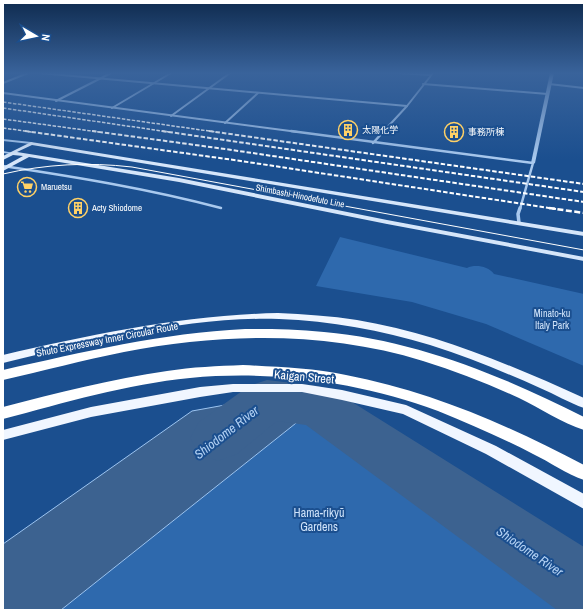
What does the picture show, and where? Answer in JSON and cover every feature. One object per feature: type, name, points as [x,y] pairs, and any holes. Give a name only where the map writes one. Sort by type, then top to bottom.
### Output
[{"type":"highway","name":"Shuto Expressway Inner Circular Route","points":[[3,375],[108,351],[165,341],[243,333],[300,334],[333,337],[373,344],[437,361],[498,384],[584,424]]},
{"type":"highway","points":[[3,413],[102,388],[163,377],[218,371],[270,370],[294,372],[347,379],[428,401],[485,423],[584,473]]},
{"type":"main road","points":[[3,169],[28,156],[31,143]]},
{"type":"main road","points":[[3,158],[31,143],[584,234]]},
{"type":"main road","name":"Shimbashi-Hinodefuto Line","points":[[12,154],[179,180],[387,222],[584,259]]},
{"type":"main road","points":[[3,359],[105,336],[188,322],[255,317],[307,317],[372,326],[438,344],[509,370],[584,404]]},
{"type":"main road","name":"Kaigan Street","points":[[3,435],[91,412],[200,392],[233,388],[302,388],[342,395],[406,410],[491,450],[584,502]]},
{"type":"street","points":[[60,102],[533,163]]},
{"type":"street","points":[[112,109],[124,102]]},
{"type":"street","points":[[171,116],[191,102]]},
{"type":"street","points":[[225,123],[249,102]]},
{"type":"street","points":[[357,102],[407,106]]},
{"type":"street","points":[[373,143],[410,102]]},
{"type":"street","points":[[519,223],[518,214],[533,163],[546,102]]},
{"type":"street","points":[[3,140],[31,143]]},
{"type":"street","points":[[3,152],[12,154]]},
{"type":"street","points":[[3,166],[159,192],[221,208]]},
{"type":"green space","name":"Minato-ku Italy Park","points":[[340,237],[467,268],[481,266],[494,274],[584,294],[584,366],[486,324],[412,302],[316,286]]},
{"type":"green space","name":"Hama-rikyū Gardens","points":[[315,408],[584,593],[584,610],[61,610]]},
{"type":"water","points":[[247,401],[315,408],[61,610],[3,610],[3,544],[192,411]]},
{"type":"waterway","name":"Shiodome River","points":[[218,438],[267,400],[318,406],[584,587]]},
{"type":"tram line","points":[[3,174],[35,168],[83,164],[132,167],[584,250]]},
{"type":"railway","points":[[3,102],[216,132]]},
{"type":"railway","points":[[3,108],[169,132]]},
{"type":"railway","points":[[3,119],[99,132]]},
{"type":"railway","points":[[3,128],[32,132]]},
{"type":"railway","points":[[25,131],[241,161],[556,209]]},
{"type":"railway","points":[[92,131],[584,202]]},
{"type":"railway","points":[[162,131],[584,192]]},
{"type":"railway","points":[[209,131],[584,184]]},
{"type":"railway","points":[[549,208],[556,209]]},
{"type":"railway","points":[[556,209],[584,213]]},
{"type":"place","name":"太陽化学","points":[[348,130]]},
{"type":"place","name":"事務所棟","points":[[454,132]]},
{"type":"place","name":"Maruetsu","points":[[27,187]]},
{"type":"place","name":"Acty Shiodome","points":[[78,208]]}]
